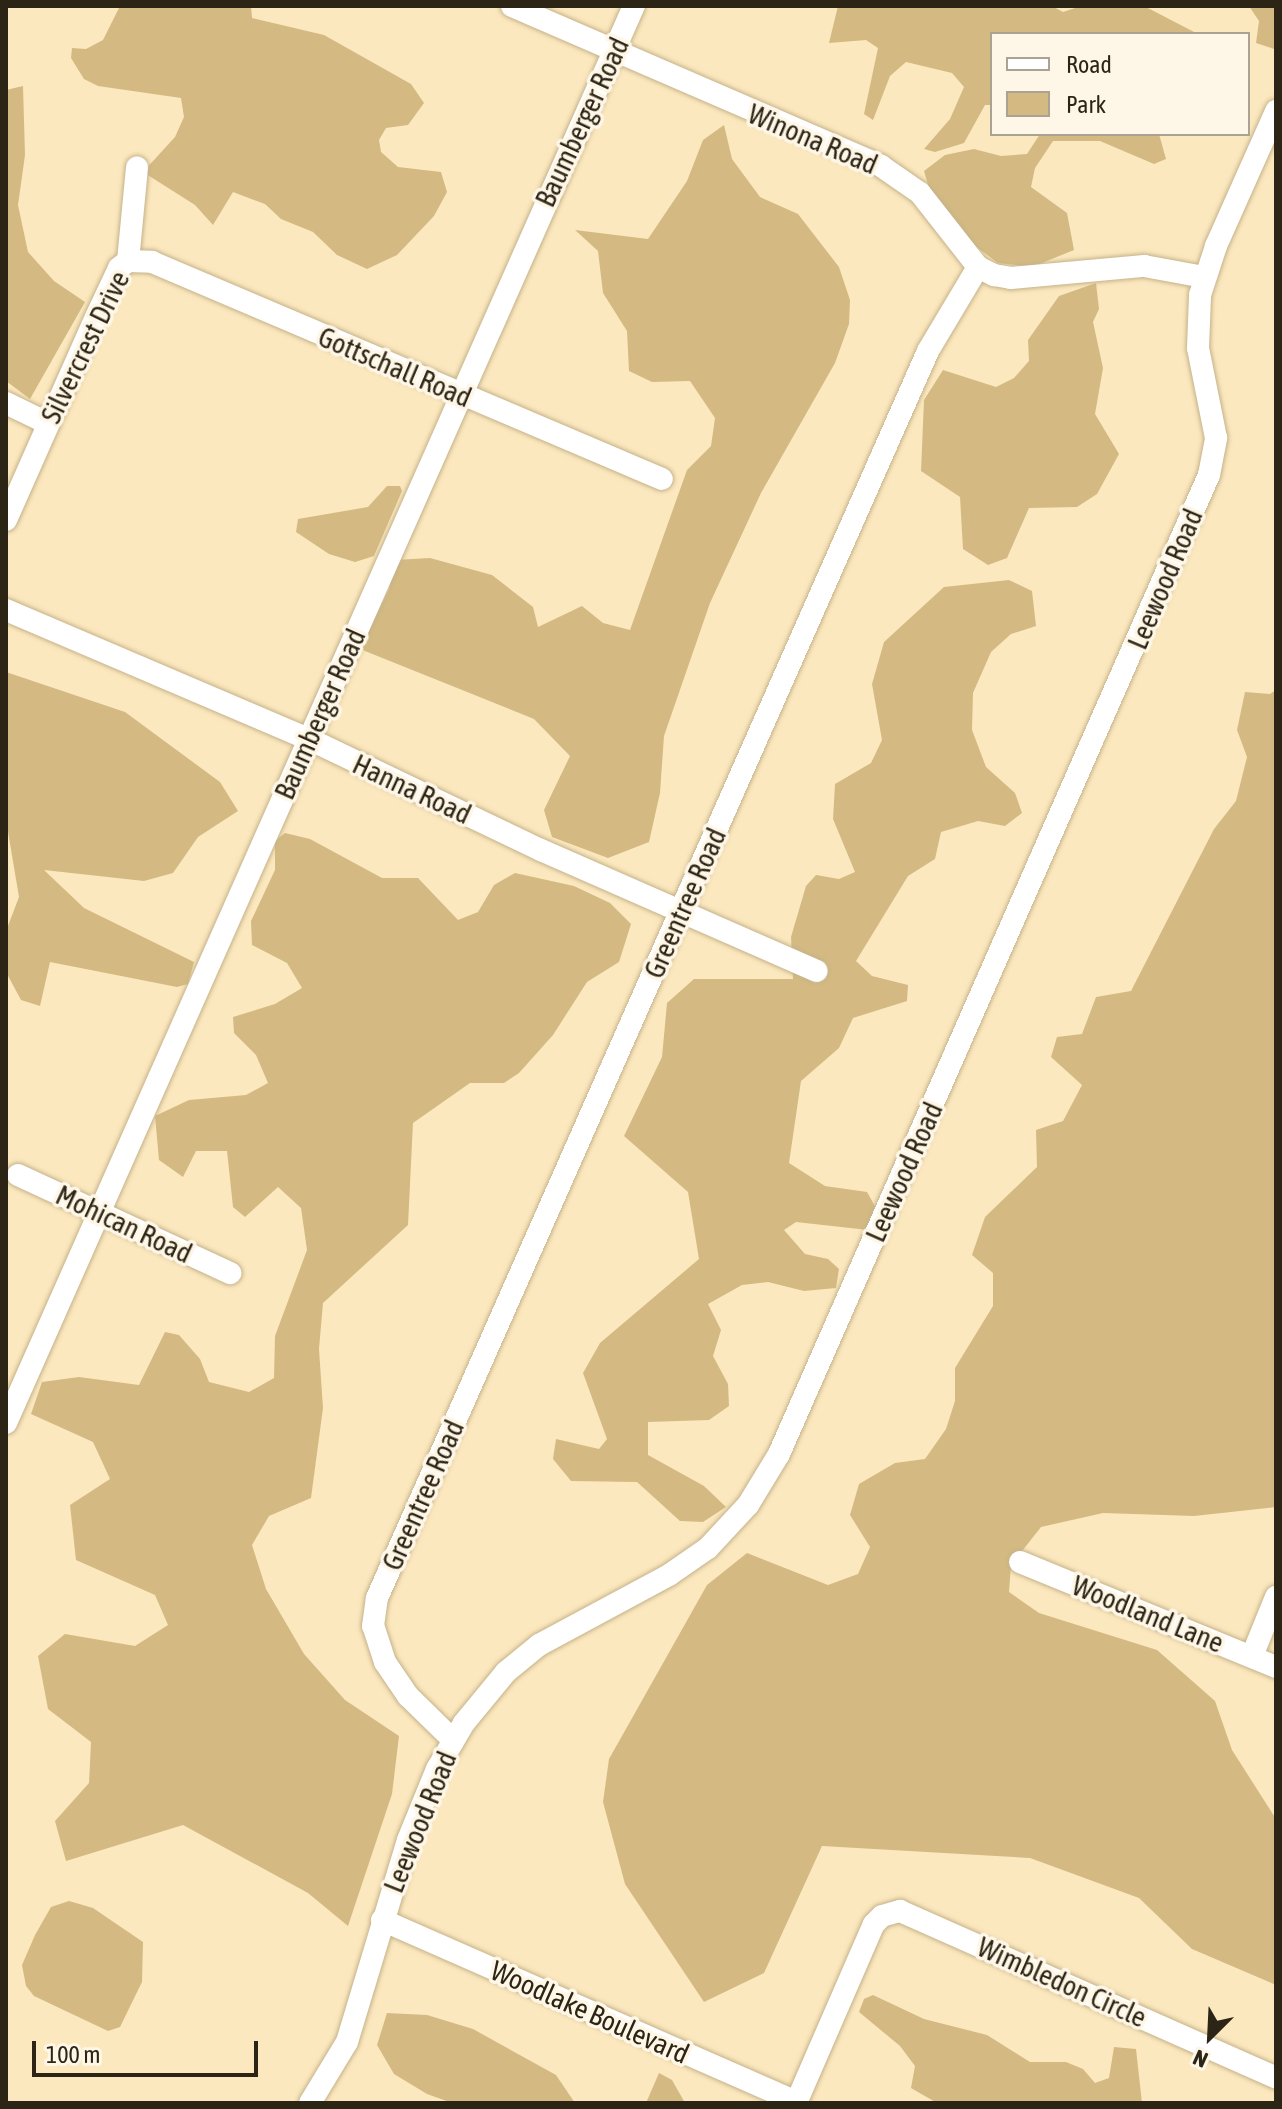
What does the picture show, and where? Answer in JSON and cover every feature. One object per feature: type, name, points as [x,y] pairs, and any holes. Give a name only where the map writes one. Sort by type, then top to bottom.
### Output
[{"type":"street","name":"Winona Road","points":[[512,6],[881,166],[929,202],[978,267]]},
{"type":"street","name":"Baumberger Road","points":[[6,1423],[616,53],[634,6]]},
{"type":"street","name":"Leewood Road","points":[[310,2103],[347,2042],[382,1920],[418,1814],[453,1740],[493,1686],[522,1658],[688,1563],[737,1519],[769,1473],[1209,475],[1216,438],[1197,329],[1204,277],[1276,111]]},
{"type":"street","name":"Silvercrest Drive","points":[[6,520],[119,268],[128,261],[137,167]]},
{"type":"street","name":"Gottschall Road","points":[[128,261],[152,262],[662,479]]},
{"type":"street","points":[[978,267],[1011,278],[1144,266],[1204,277]]},
{"type":"street","name":"Greentree Road","points":[[453,1740],[408,1696],[385,1662],[373,1626],[377,1598],[928,351],[978,267]]},
{"type":"street","points":[[6,403],[47,423]]},
{"type":"street","name":"Hanna Road","points":[[6,610],[311,740],[817,971]]},
{"type":"street","name":"Mohican Road","points":[[18,1175],[230,1273]]},
{"type":"street","name":"Woodland Lane","points":[[1020,1562],[1276,1667]]},
{"type":"street","points":[[1252,1656],[1276,1597]]},
{"type":"street","name":"Wimbledon Circle","points":[[797,2103],[874,1924],[891,1912],[907,1912],[1276,2078]]},
{"type":"street","name":"Woodlake Boulevard","points":[[382,1920],[797,2103]]},
{"type":"green space","points":[[120,6],[251,6],[252,18],[324,35],[411,84],[424,103],[408,125],[386,128],[379,140],[381,152],[398,167],[441,172],[447,192],[434,216],[397,255],[367,269],[337,255],[313,232],[281,219],[265,204],[233,192],[213,225],[195,205],[143,172],[175,137],[184,117],[181,98],[98,86],[84,79],[71,58],[72,48],[86,49],[103,40]]},
{"type":"green space","points":[[838,6],[1052,6],[1063,12],[1081,6],[1144,6],[1194,32],[990,32],[990,105],[985,105],[964,143],[935,152],[924,149],[950,119],[964,87],[952,73],[906,62],[890,76],[873,120],[864,114],[878,48],[866,40],[829,43]]},
{"type":"green space","points":[[1249,6],[1276,6],[1274,49],[1256,43],[1259,21]]},
{"type":"green space","points":[[23,86],[25,155],[18,205],[28,252],[54,281],[85,302],[30,399],[6,381],[6,90]]},
{"type":"green space","points":[[724,125],[732,159],[760,197],[798,214],[839,267],[850,300],[849,324],[835,363],[761,493],[710,603],[664,736],[660,793],[649,842],[608,858],[552,837],[544,810],[570,756],[534,719],[360,649],[389,589],[395,560],[430,558],[492,575],[533,607],[538,627],[582,606],[603,623],[630,630],[687,470],[711,446],[715,418],[690,381],[652,382],[629,371],[627,331],[603,293],[598,251],[575,230],[648,239],[687,181],[703,140]]},
{"type":"green space","points":[[1039,136],[1160,136],[1166,159],[1154,164],[1100,141],[1053,141],[1035,168],[1031,187],[1067,213],[1074,250],[1032,267],[998,263],[962,236],[931,195],[924,171],[945,155],[974,149],[1001,156],[1027,154]]},
{"type":"green space","points":[[1096,283],[1099,309],[1093,322],[1103,368],[1095,414],[1119,454],[1097,494],[1077,507],[1029,508],[1007,558],[988,565],[963,549],[960,497],[921,471],[924,400],[943,370],[996,387],[1014,378],[1029,361],[1028,340],[1059,296]]},
{"type":"green space","points":[[387,486],[400,486],[402,491],[374,556],[355,562],[329,554],[296,532],[298,519],[368,507]]},
{"type":"green space","points":[[1009,580],[1032,591],[1036,626],[1011,634],[991,652],[973,693],[972,730],[986,767],[1015,793],[1022,813],[1005,826],[978,821],[941,832],[935,859],[908,876],[856,961],[872,976],[908,985],[907,1001],[853,1018],[839,1048],[801,1081],[789,1163],[825,1186],[867,1192],[876,1208],[868,1230],[796,1222],[784,1230],[805,1254],[828,1259],[839,1269],[836,1288],[804,1291],[768,1282],[742,1285],[708,1304],[721,1330],[713,1356],[728,1384],[729,1406],[709,1420],[648,1422],[648,1455],[704,1486],[726,1507],[703,1522],[680,1521],[637,1482],[571,1481],[553,1459],[556,1439],[599,1449],[607,1439],[583,1373],[600,1343],[699,1259],[688,1192],[624,1136],[662,1057],[667,1003],[694,979],[793,979],[791,937],[806,886],[816,875],[839,879],[855,872],[833,819],[835,784],[871,763],[882,740],[872,684],[884,642],[944,587]]},
{"type":"green space","points":[[6,672],[125,712],[220,782],[238,811],[198,837],[173,873],[144,881],[44,870],[84,908],[194,962],[188,984],[177,987],[50,962],[40,1006],[21,1000],[6,972],[6,931],[19,897],[6,820]]},
{"type":"green space","points":[[1276,690],[1276,1507],[1194,1516],[1103,1513],[1041,1527],[1011,1565],[1009,1592],[1039,1613],[1157,1650],[1215,1701],[1232,1750],[1276,1819],[1276,1985],[1192,1949],[1139,1898],[1030,1858],[822,1846],[764,1973],[704,2002],[625,1884],[603,1802],[609,1759],[707,1585],[747,1553],[828,1585],[858,1574],[870,1547],[850,1515],[859,1484],[895,1463],[925,1459],[946,1429],[955,1401],[955,1368],[993,1306],[993,1273],[972,1255],[985,1217],[1037,1167],[1036,1130],[1063,1121],[1082,1085],[1051,1057],[1057,1037],[1082,1034],[1096,997],[1131,991],[1214,829],[1236,801],[1247,757],[1237,730],[1245,692],[1270,694]]},
{"type":"green space","points":[[285,833],[310,839],[382,878],[418,878],[458,920],[478,912],[494,885],[515,873],[574,886],[610,903],[631,924],[619,962],[587,982],[553,1035],[519,1073],[504,1083],[470,1083],[413,1123],[408,1225],[323,1303],[319,1349],[323,1408],[311,1498],[269,1516],[252,1545],[266,1589],[304,1654],[345,1700],[399,1736],[392,1794],[348,1926],[308,1893],[183,1825],[66,1861],[55,1821],[89,1783],[91,1742],[48,1709],[38,1656],[65,1634],[135,1646],[168,1625],[155,1595],[76,1560],[70,1505],[110,1479],[93,1442],[31,1414],[42,1382],[79,1377],[139,1385],[165,1332],[179,1335],[200,1359],[209,1382],[249,1392],[274,1378],[275,1336],[307,1250],[301,1208],[278,1187],[245,1217],[233,1207],[227,1151],[196,1151],[183,1177],[159,1160],[155,1116],[189,1100],[246,1095],[268,1083],[256,1055],[234,1033],[233,1017],[275,1004],[302,988],[287,963],[252,945],[251,921],[275,870],[275,841]]},
{"type":"green space","points":[[69,1901],[93,1908],[143,1942],[142,1982],[120,2027],[108,2031],[34,1996],[26,1986],[22,1965],[35,1935],[51,1907]]},
{"type":"green space","points":[[873,1995],[924,2019],[987,2035],[1030,2062],[1066,2062],[1083,2069],[1095,2083],[1109,2078],[1114,2047],[1136,2049],[1142,2103],[937,2103],[911,2088],[915,2066],[900,2046],[859,2012],[864,1999]]},
{"type":"green space","points":[[387,2013],[427,2015],[473,2029],[556,2075],[575,2103],[452,2103],[427,2094],[394,2074],[377,2045]]},
{"type":"green space","points":[[659,2073],[672,2080],[685,2103],[646,2103]]}]
